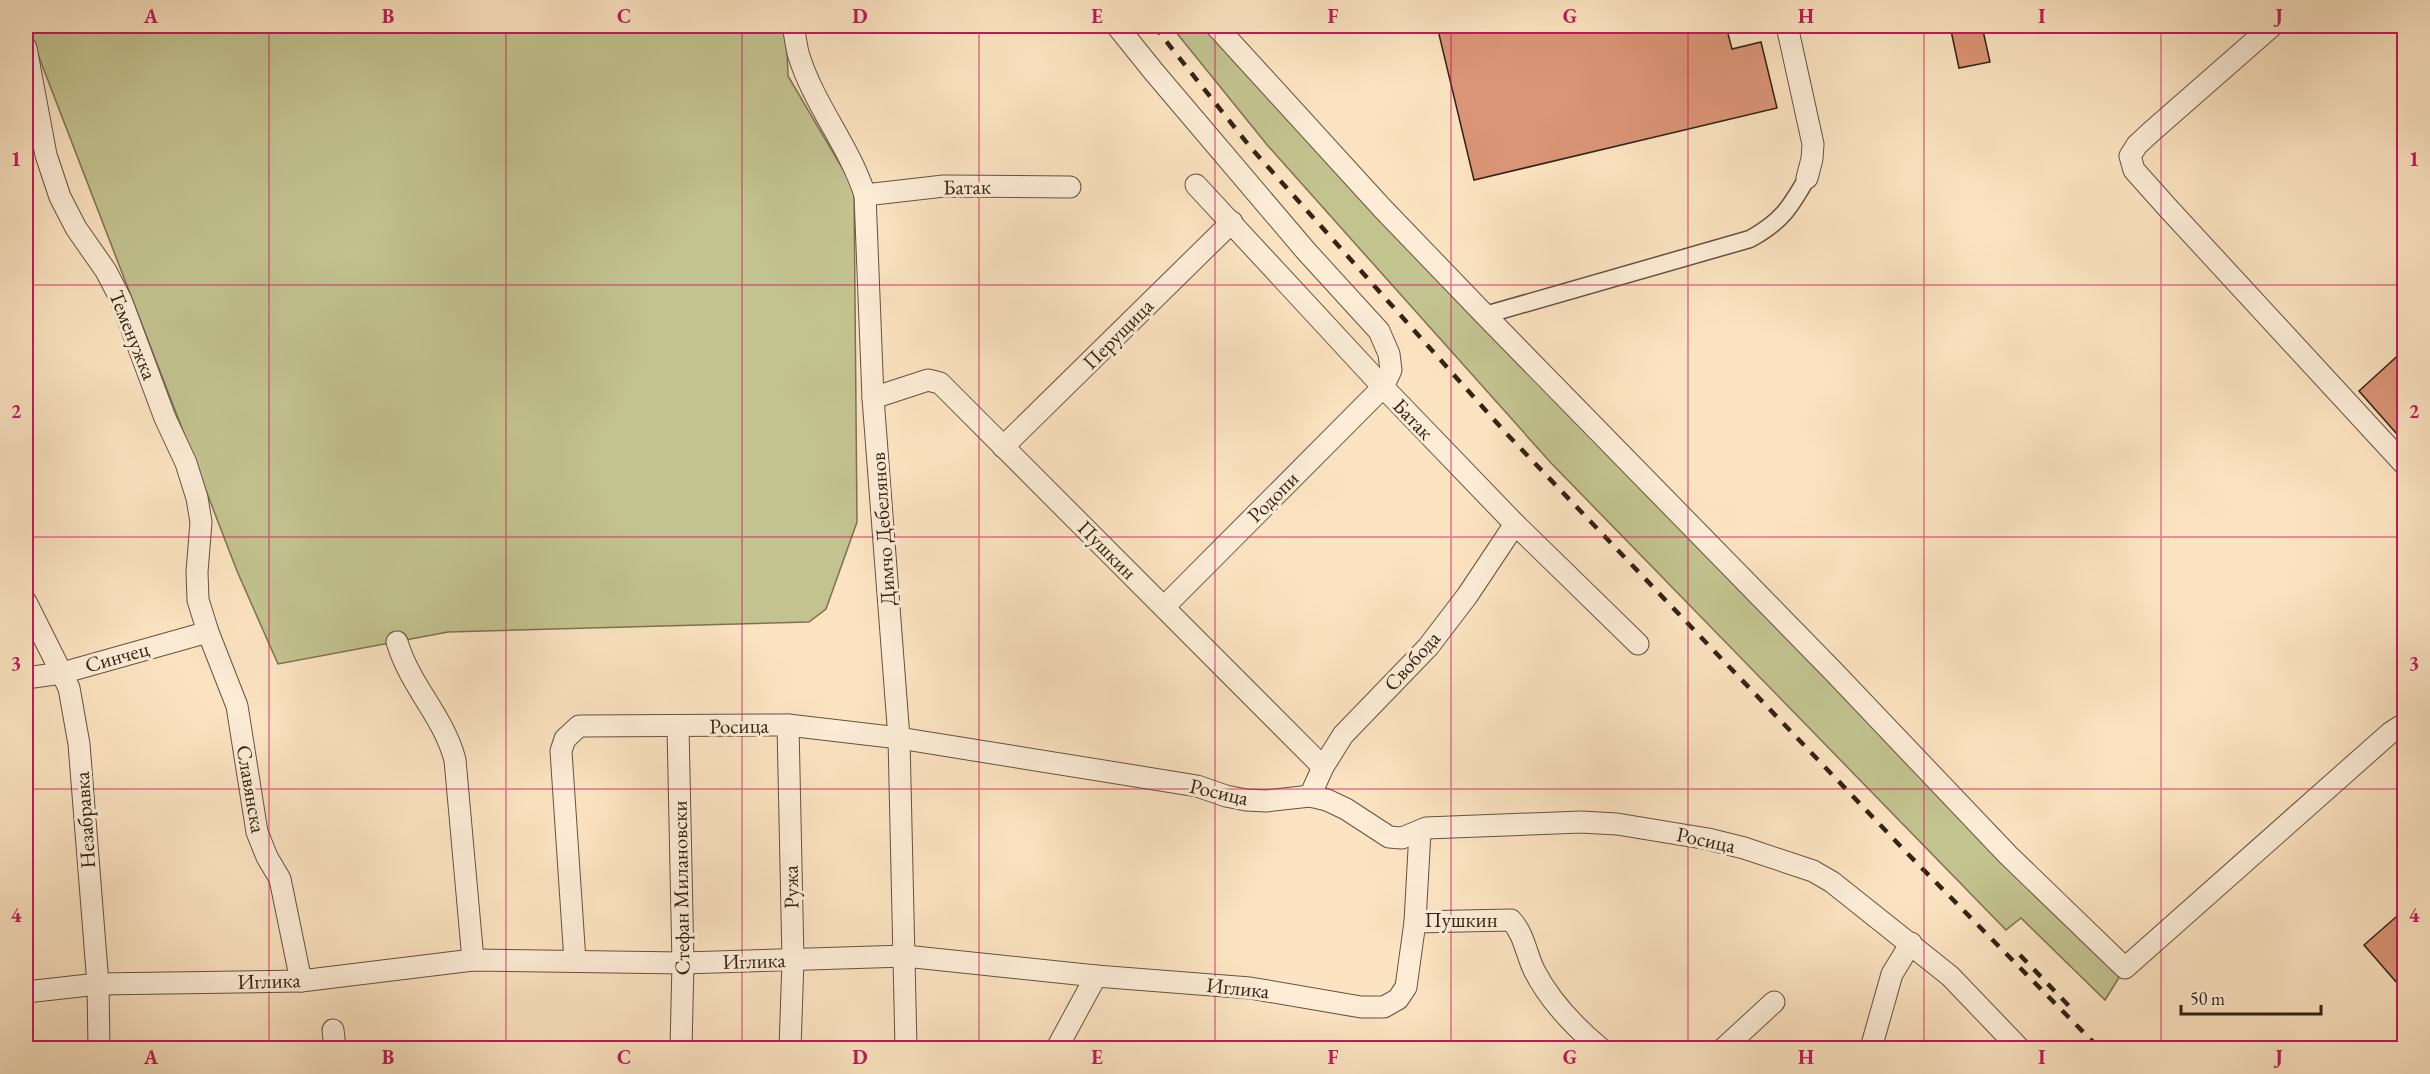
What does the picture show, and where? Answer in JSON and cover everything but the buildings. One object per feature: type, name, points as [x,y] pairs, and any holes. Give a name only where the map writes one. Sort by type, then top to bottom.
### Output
[{"type":"street","name":"Димчо Дебелянов","points":[[793,26],[799,54],[816,94],[857,170],[865,195],[873,398],[899,738],[906,1048]]},
{"type":"street","points":[[1117,26],[1305,251],[1379,331],[1389,354],[1390,370],[1383,387]]},
{"type":"street","points":[[1216,26],[1383,209],[1485,315],[1833,670],[2008,855],[2125,968],[2390,733],[2404,724]]},
{"type":"street","points":[[1485,315],[1750,239],[1772,227],[1791,205],[1807,178],[1812,159],[1813,144],[1787,26]]},
{"type":"street","points":[[2272,26],[2137,145],[2130,156],[2134,170],[2404,464]]},
{"type":"street","name":"Теменужка","points":[[26,48],[46,155],[60,197],[76,228],[106,271],[121,300],[165,418],[186,463],[197,498],[201,522],[197,573],[198,600],[207,632]]},
{"type":"street","name":"Батак","points":[[1196,185],[1383,387],[1515,524],[1638,644]]},
{"type":"street","name":"Батак","points":[[865,195],[944,186],[1070,188]]},
{"type":"street","name":"Перущица","points":[[1003,447],[1232,222]]},
{"type":"street","name":"Пушкин","points":[[873,398],[928,380],[940,382],[1323,767]]},
{"type":"street","name":"Родопи","points":[[1164,607],[1383,387]]},
{"type":"street","name":"Свобода","points":[[1310,795],[1323,767],[1343,735],[1428,647],[1467,596],[1515,524]]},
{"type":"street","name":"Незабравка","points":[[26,603],[69,688],[74,709],[79,744],[98,984],[99,1048]]},
{"type":"street","name":"Синчец","points":[[26,678],[62,673],[207,632]]},
{"type":"street","name":"Славянска","points":[[207,632],[237,706],[257,832],[267,857],[280,879],[301,981]]},
{"type":"street","points":[[397,642],[403,663],[449,739],[455,760],[473,960]]},
{"type":"street","name":"Росица","points":[[574,962],[561,751],[565,739],[579,726],[788,725],[899,738],[1197,786],[1246,800],[1266,801],[1310,795],[1346,809],[1389,837],[1402,838],[1426,828],[1581,822],[1617,824],[1708,839],[1744,848],[1813,871],[1832,882],[1950,976],[2019,1048]]},
{"type":"street","name":"Ружа","points":[[788,725],[793,960],[790,1048]]},
{"type":"street","name":"Стефан Милановски","points":[[678,727],[683,963],[681,1048]]},
{"type":"street","name":"Пушкин","points":[[1420,831],[1415,922],[1510,920],[1517,927],[1535,971],[1558,1004],[1579,1031],[1600,1048]]},
{"type":"street","name":"Иглика","points":[[26,992],[98,984],[301,981],[473,960],[683,963],[905,956],[1096,976],[1250,988],[1361,1006],[1384,1007],[1398,999],[1406,987],[1415,922]]},
{"type":"street","points":[[1870,1048],[1892,974],[1911,943]]},
{"type":"street","points":[[1057,1048],[1096,976]]},
{"type":"street","points":[[1725,1048],[1774,1002]]},
{"type":"green space","points":[[27,26],[786,26],[788,76],[854,188],[857,522],[826,609],[809,622],[448,632],[278,664],[237,571]]},
{"type":"green space","points":[[1171,26],[1216,26],[2125,968],[2105,1000],[2021,918],[2006,930],[1551,463],[1268,146]]},
{"type":"railway","points":[[1154,26],[1251,148],[1505,432],[1907,853],[2099,1048]]},
{"type":"railway","points":[[2020,955],[2070,1007]]}]
